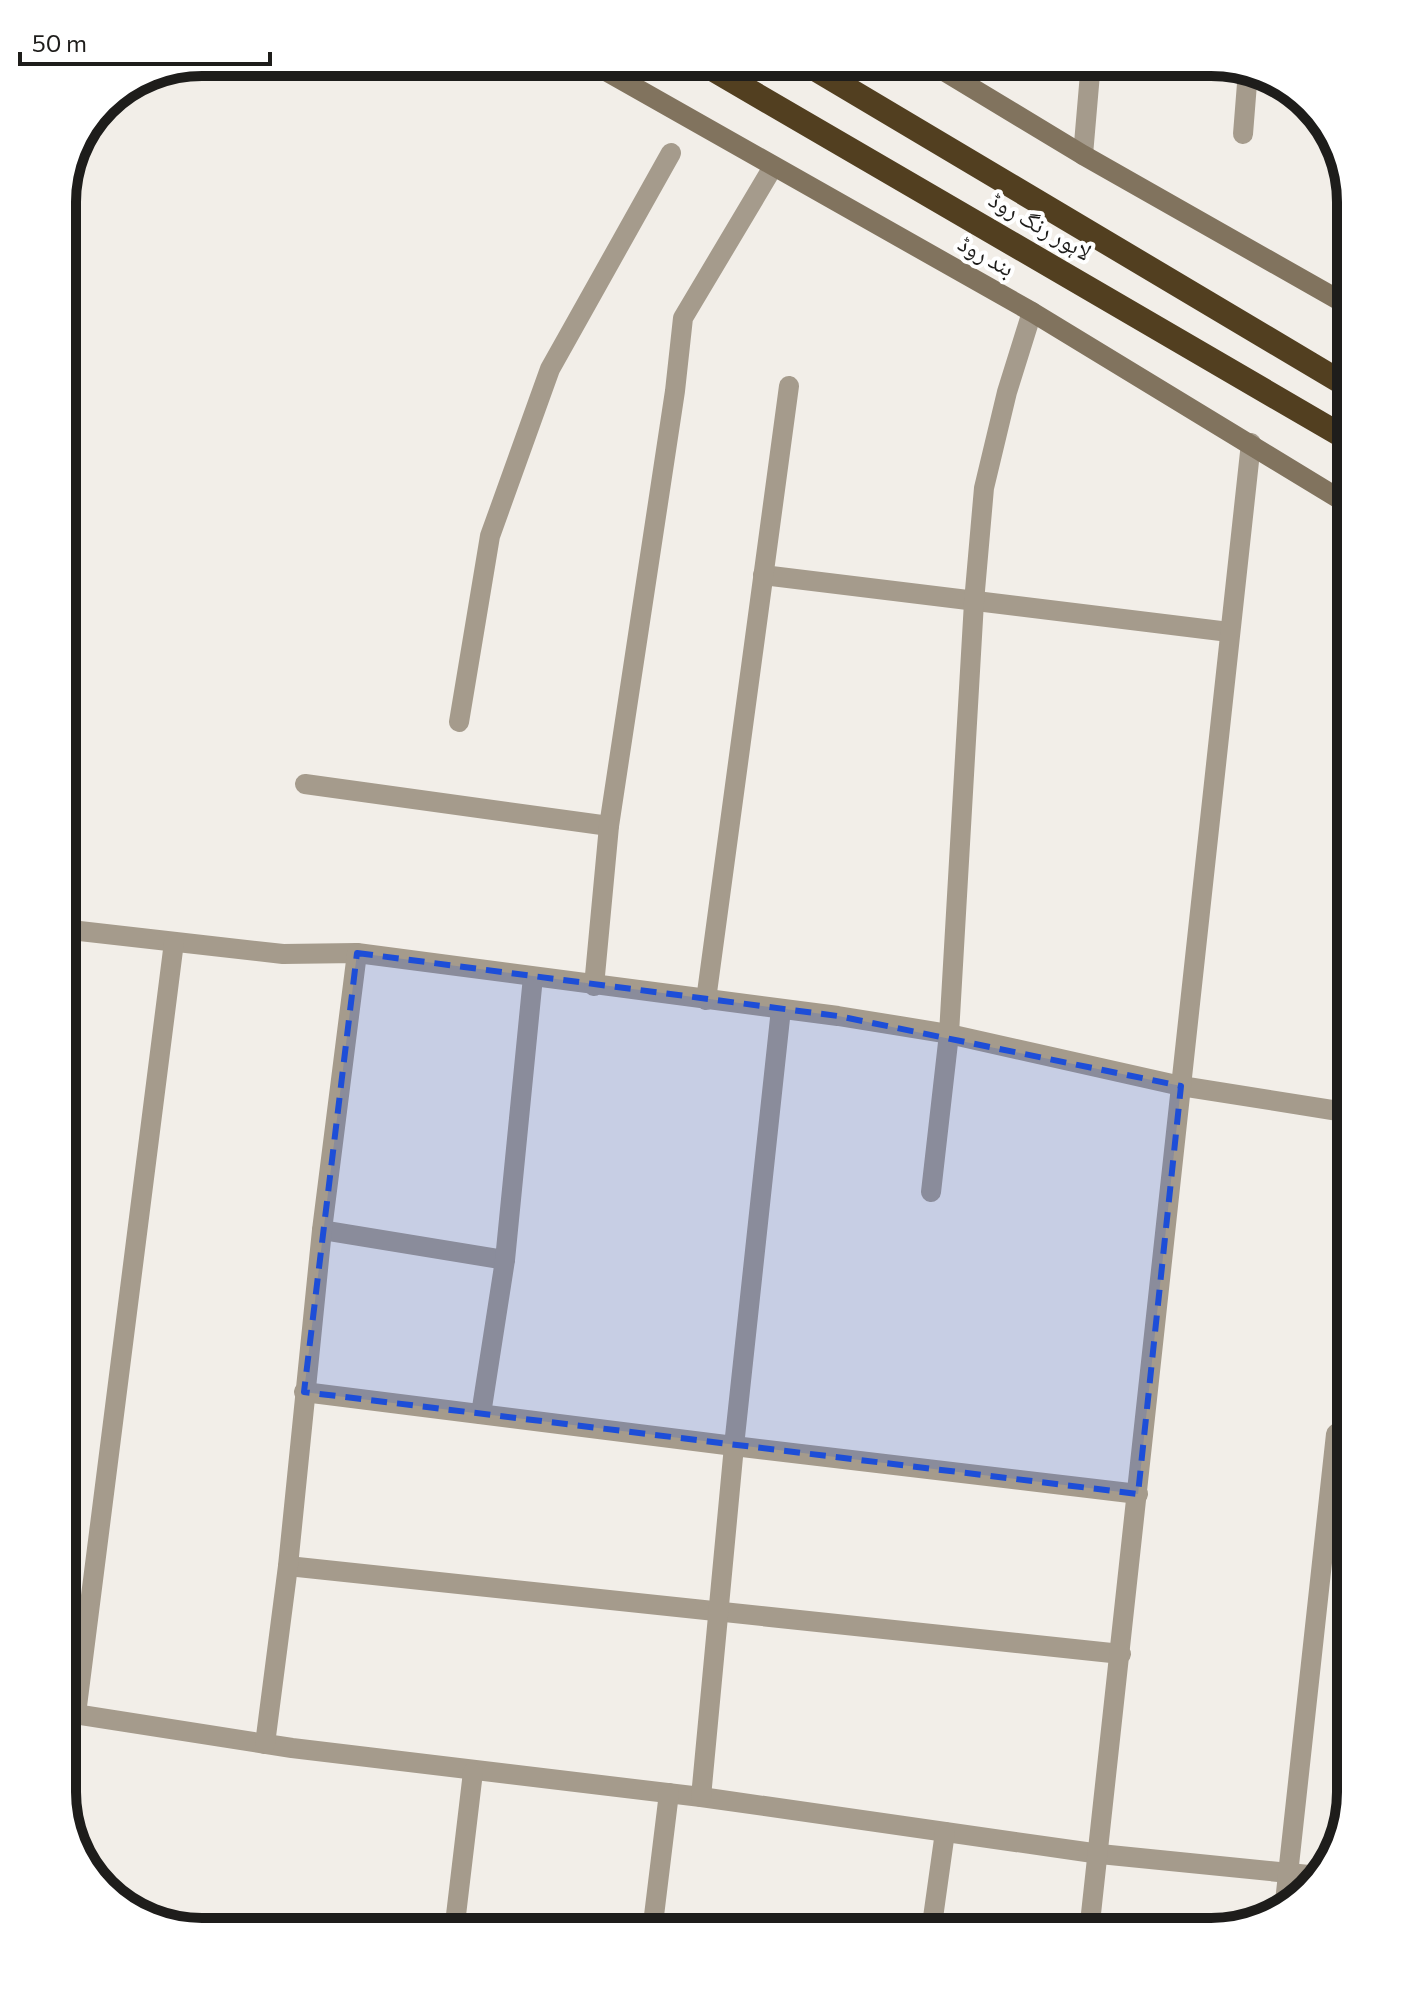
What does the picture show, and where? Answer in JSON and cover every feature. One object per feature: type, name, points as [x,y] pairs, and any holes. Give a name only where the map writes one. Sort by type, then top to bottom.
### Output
[{"type":"highway","name":"لاہور رنگ روڈ","points":[[724,76],[1337,433]]},
{"type":"highway","name":"لاہور رنگ روڈ","points":[[827,76],[1337,380]]},
{"type":"main road","name":"بند روڈ","points":[[614,76],[1032,312],[1337,497]]},
{"type":"main road","points":[[952,76],[1083,155],[1337,299]]},
{"type":"street","points":[[1083,155],[1090,76]]},
{"type":"street","points":[[1243,134],[1247,82]]},
{"type":"street","points":[[459,722],[490,536],[550,369],[671,153]]},
{"type":"street","points":[[594,986],[609,826],[675,391],[683,318],[773,167]]},
{"type":"street","points":[[931,1192],[949,1034],[974,602],[984,488],[1007,392],[1032,312]]},
{"type":"street","points":[[706,1000],[789,386]]},
{"type":"street","points":[[1091,1918],[1251,443]]},
{"type":"street","points":[[763,575],[1229,632]]},
{"type":"street","points":[[305,784],[609,826]]},
{"type":"street","points":[[76,931],[283,954],[357,953],[781,1009],[949,1034],[1181,1086],[1337,1111]]},
{"type":"street","points":[[76,1662],[174,942]]},
{"type":"street","points":[[265,1744],[288,1566],[322,1230],[357,953]]},
{"type":"street","points":[[481,1414],[505,1260],[533,977]]},
{"type":"street","points":[[701,1797],[734,1446],[781,1009]]},
{"type":"street","points":[[322,1230],[505,1260]]},
{"type":"street","points":[[304,1392],[1138,1494]]},
{"type":"street","points":[[1285,1894],[1337,1433]]},
{"type":"street","points":[[288,1566],[1121,1654]]},
{"type":"street","points":[[76,1714],[265,1744],[473,1772],[701,1797],[1100,1854],[1306,1875]]},
{"type":"street","points":[[456,1918],[473,1772]]},
{"type":"street","points":[[654,1918],[669,1793]]},
{"type":"street","points":[[933,1918],[945,1832]]},
{"type":"highlighted area","points":[[357,953],[838,1016],[1181,1086],[1138,1494],[304,1392]]}]
